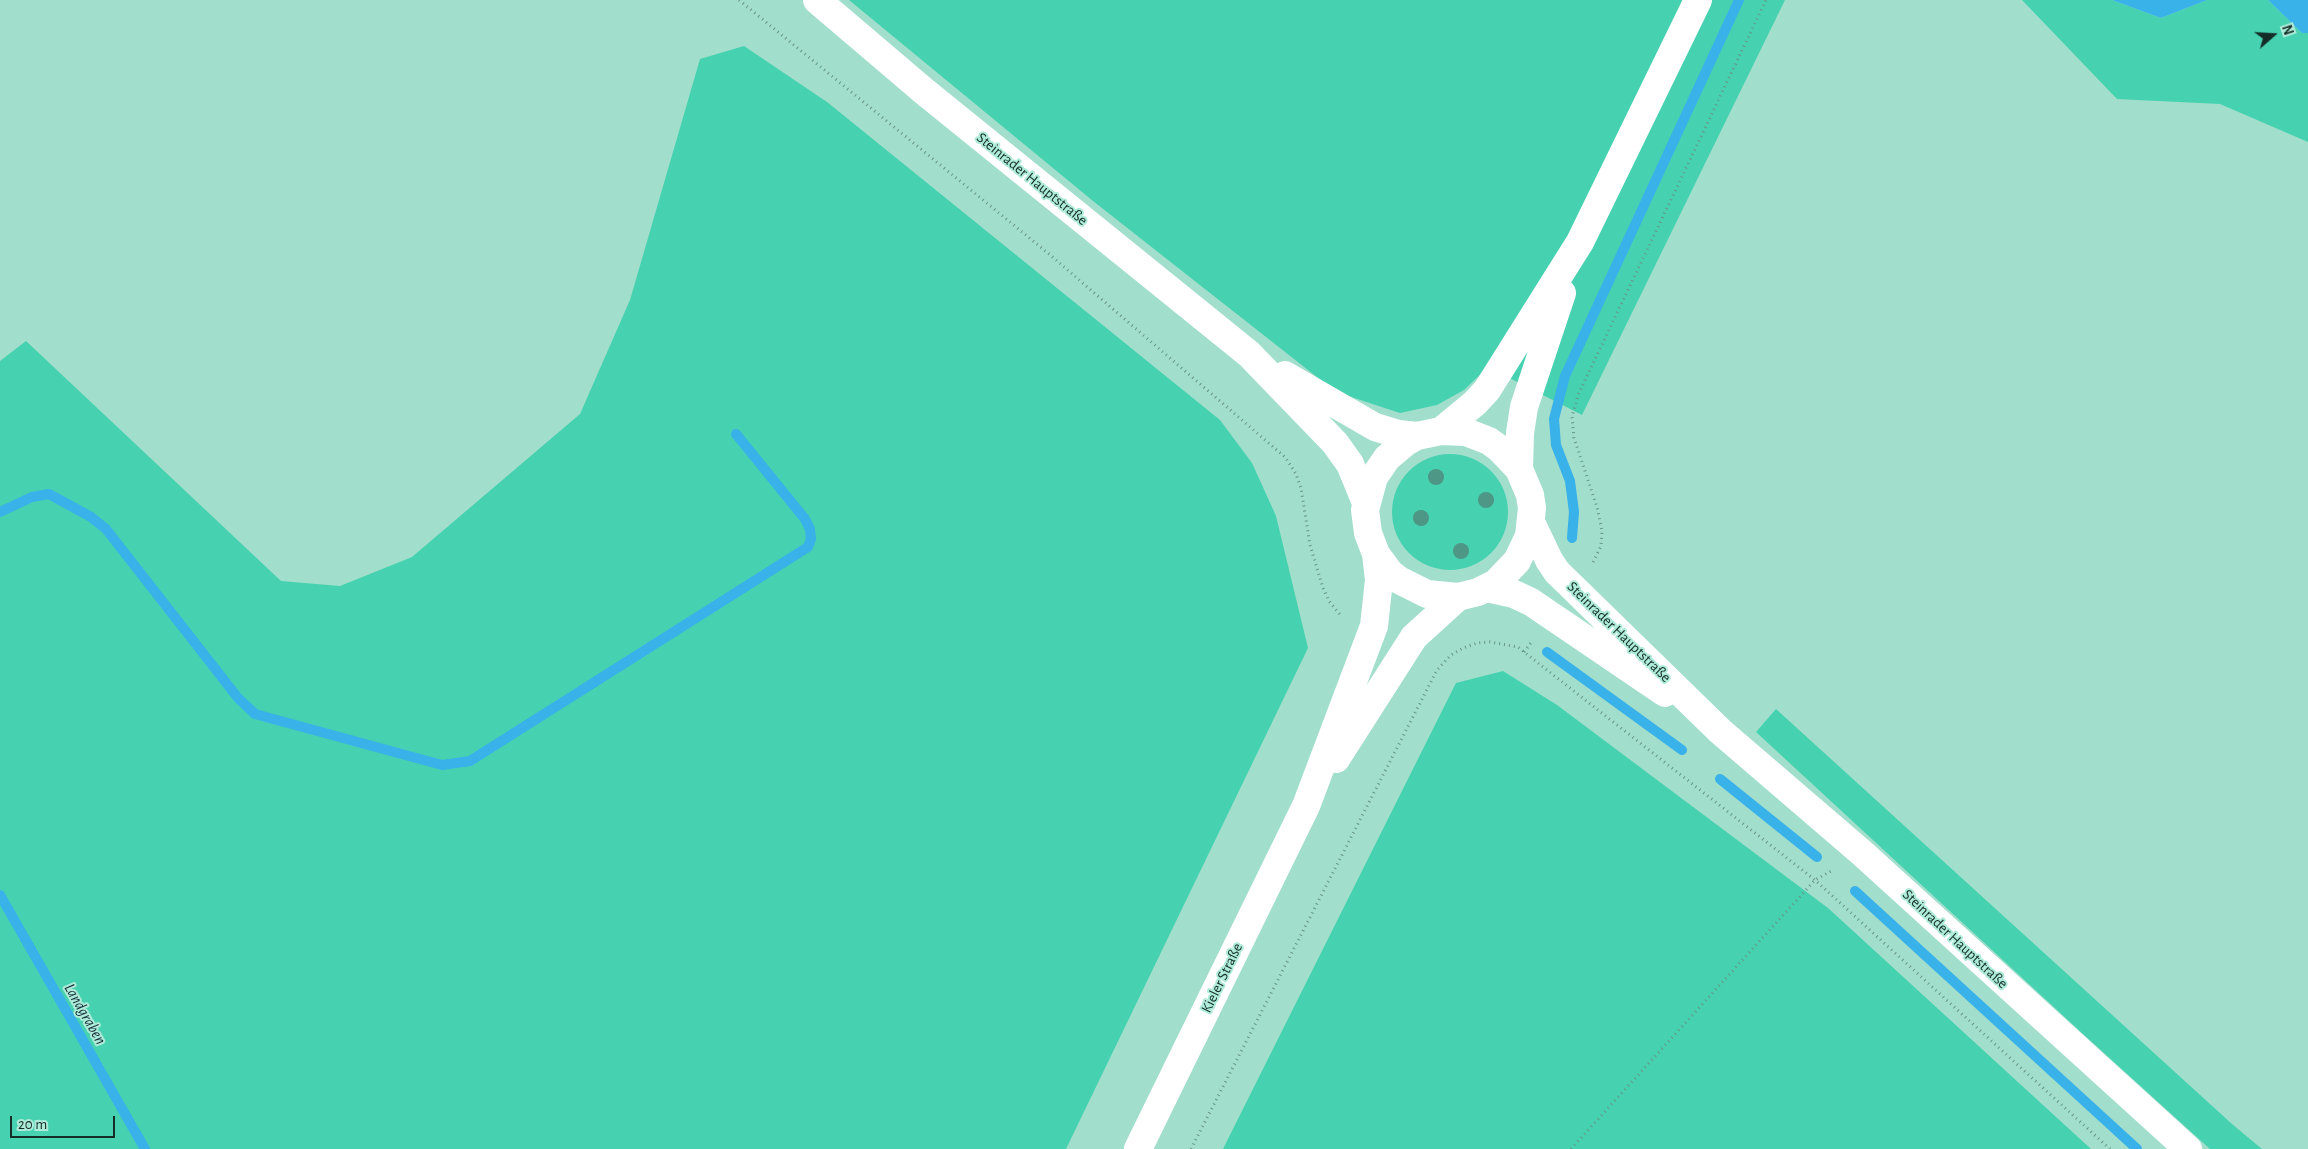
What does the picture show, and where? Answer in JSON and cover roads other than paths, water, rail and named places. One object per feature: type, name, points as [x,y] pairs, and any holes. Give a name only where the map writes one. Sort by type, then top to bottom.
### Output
[{"type":"main road","name":"Steinrader Hauptstraße","points":[[817,0],[925,92],[1249,354],[1335,443],[1350,464],[1366,502]]},
{"type":"main road","points":[[1429,434],[1466,432],[1489,441],[1505,453],[1519,469],[1530,495],[1531,522],[1529,536],[1517,561],[1504,576],[1487,588],[1458,597],[1427,594],[1408,586],[1390,573],[1376,554],[1368,533],[1366,502],[1374,477],[1387,458],[1401,446],[1429,434],[1475,403],[1495,379],[1580,242],[1698,0]]},
{"type":"main road","points":[[1519,469],[1520,433],[1530,384],[1580,242]]},
{"type":"main road","name":"Steinrader Hauptstraße","points":[[1249,354],[1359,420],[1387,432],[1429,434]]},
{"type":"main road","name":"Steinrader Hauptstraße","points":[[1531,522],[1548,560],[1573,589],[1629,640],[1720,731],[1862,854],[2188,1149]]},
{"type":"main road","name":"Kieler Straße","points":[[1138,1149],[1306,806],[1374,626],[1379,580],[1376,554]]},
{"type":"main road","name":"Steinrader Hauptstraße","points":[[1487,588],[1514,594],[1531,602],[1720,731]]},
{"type":"main road","name":"Kieler Straße","points":[[1306,806],[1414,637],[1458,597]]},
{"type":"water","points":[[2112,0],[2207,0],[2161,18]]},
{"type":"water","points":[[2268,0],[2308,0],[2308,33],[2302,33]]},
{"type":"waterway","points":[[1572,538],[1574,512],[1570,481],[1556,445],[1554,419],[1565,376],[1739,0]]},
{"type":"waterway","points":[[0,512],[32,497],[49,494],[91,517],[106,529],[238,698],[255,714],[442,765],[470,761],[808,547],[811,539],[810,529],[805,519],[736,434]]},
{"type":"waterway","points":[[1547,652],[1682,750]]},
{"type":"waterway","points":[[1720,779],[1817,857]]},
{"type":"waterway","points":[[1855,891],[2137,1149]]},
{"type":"waterway","name":"Landgraben","points":[[0,895],[145,1149]]}]
